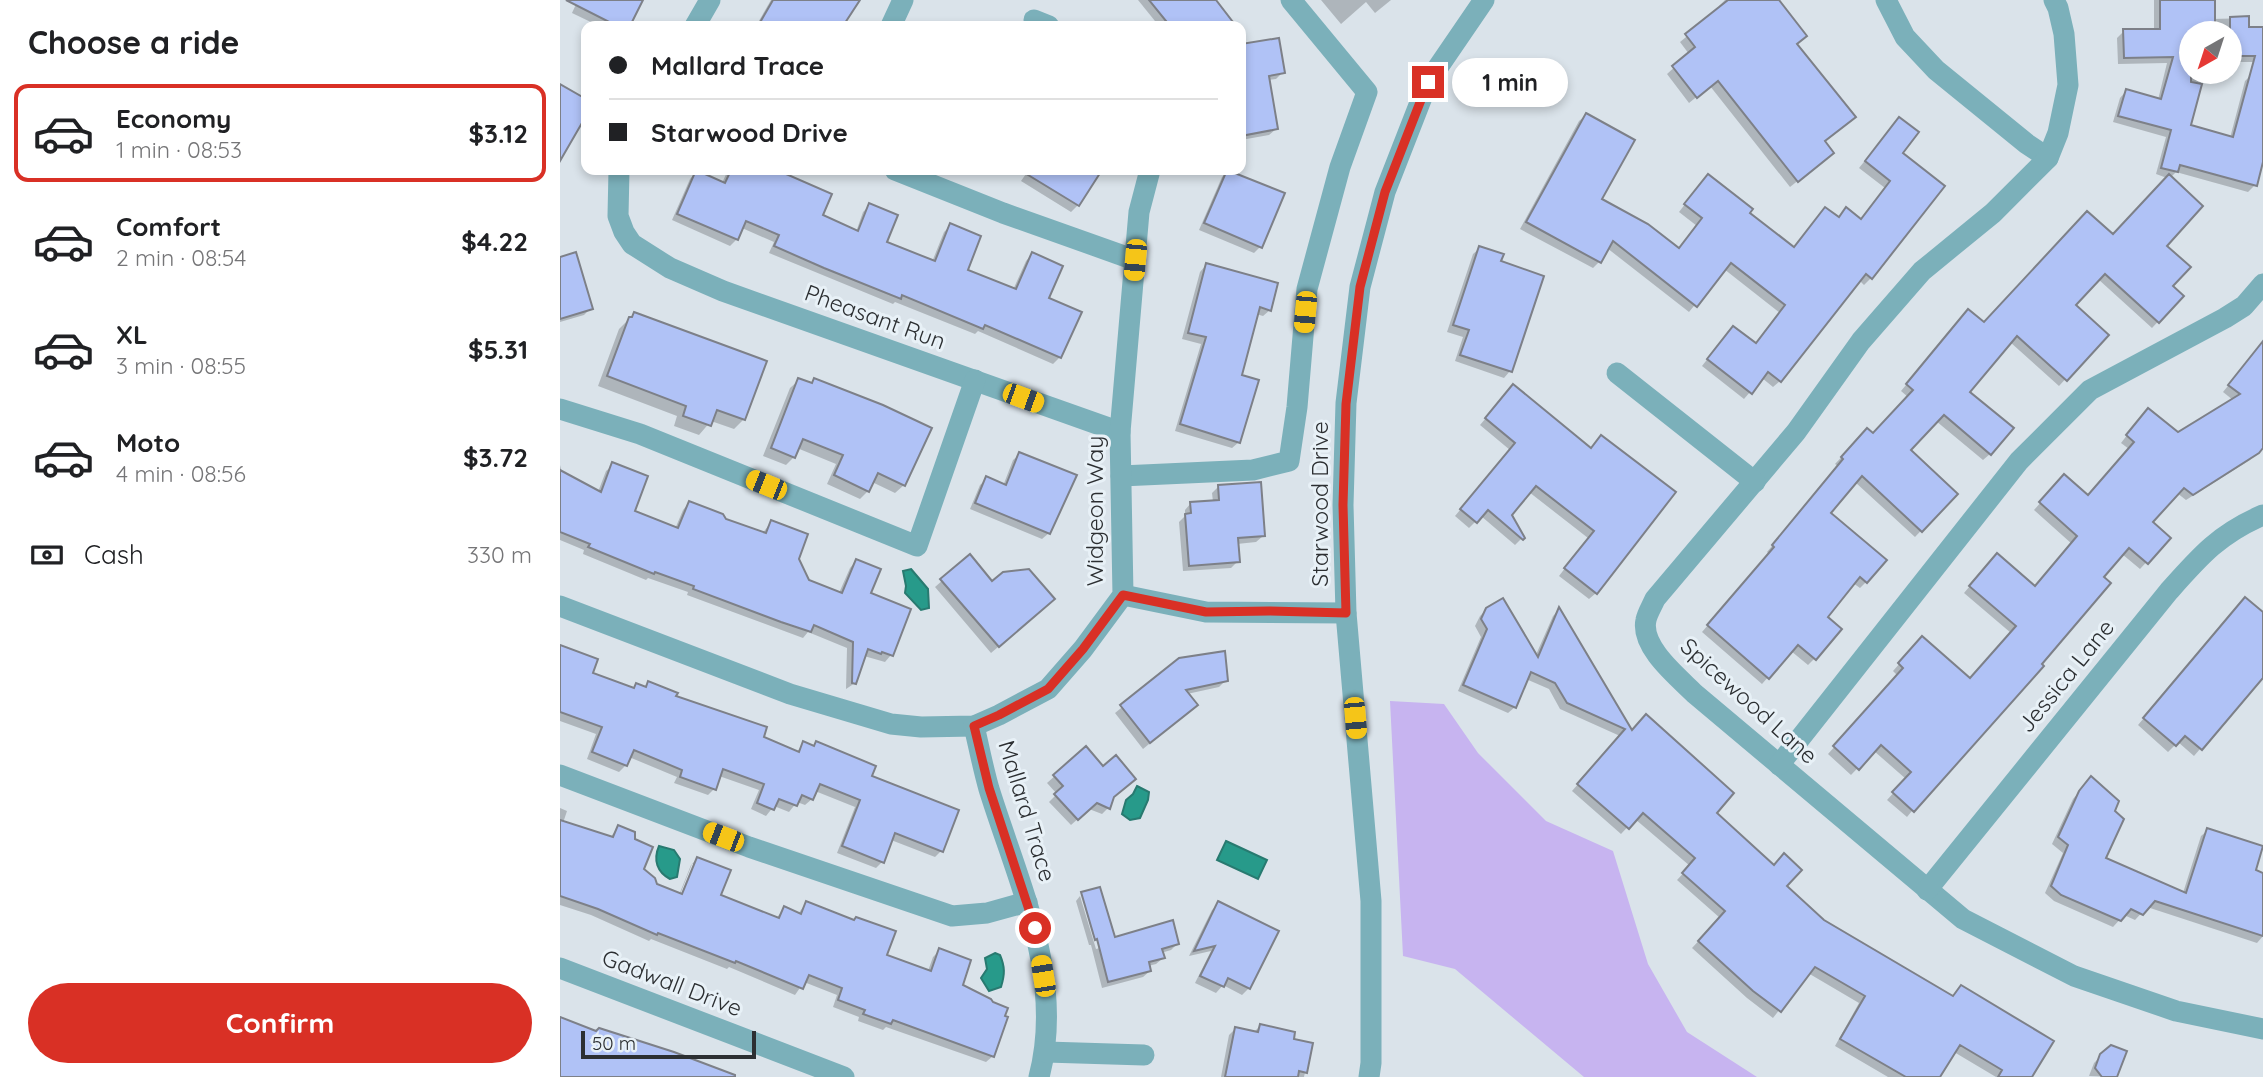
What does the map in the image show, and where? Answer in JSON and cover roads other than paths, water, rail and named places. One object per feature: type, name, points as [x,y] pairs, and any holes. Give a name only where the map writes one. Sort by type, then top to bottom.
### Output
[{"type":"street","points":[[698,21],[710,0]]},
{"type":"street","points":[[893,21],[903,0]]},
{"type":"street","points":[[1121,477],[1254,470],[1289,461],[1297,407],[1307,289],[1340,167],[1367,92],[1291,0]]},
{"type":"street","name":"Starwood Drive","points":[[1369,1077],[1371,901],[1346,613],[1343,505],[1346,404],[1360,287],[1385,192],[1428,82],[1484,0]]},
{"type":"street","points":[[1886,0],[1905,37],[1936,70],[2026,144],[2048,158]]},
{"type":"street","name":"Spicewood Lane","points":[[2054,0],[2064,34],[2068,85],[2058,133],[2048,158],[1993,213],[1922,271],[1861,341],[1796,432],[1655,599],[1646,621],[1647,639],[1660,658],[1695,694],[1963,919],[2074,976],[2176,1011],[2263,1029]]},
{"type":"street","name":"Pheasant Run","points":[[619,175],[618,216],[624,232],[632,244],[670,268],[723,291],[1120,432]]},
{"type":"street","points":[[908,175],[1003,213],[1135,260]]},
{"type":"street","name":"Widgeon Way","points":[[560,606],[790,694],[891,724],[921,727],[974,726],[1048,689],[1083,649],[1123,595],[1120,432],[1139,212],[1149,175]]},
{"type":"street","points":[[1779,765],[2028,452],[2090,390],[2225,318],[2244,306],[2263,284]]},
{"type":"street","points":[[1617,373],[1755,482]]},
{"type":"street","points":[[560,409],[640,435],[917,546],[975,380]]},
{"type":"street","name":"Jessica Lane","points":[[1927,890],[2204,551],[2242,524],[2263,515]]},
{"type":"street","points":[[1123,595],[1206,612],[1346,613]]},
{"type":"street","name":"Mallard Trace","points":[[974,726],[989,788],[1035,928],[1047,1000],[1046,1052],[1039,1077]]},
{"type":"street","points":[[560,775],[749,847],[952,916],[987,914],[1027,902]]},
{"type":"street","name":"Gadwall Drive","points":[[560,968],[844,1077]]},
{"type":"street","points":[[1046,1052],[1144,1055]]}]
